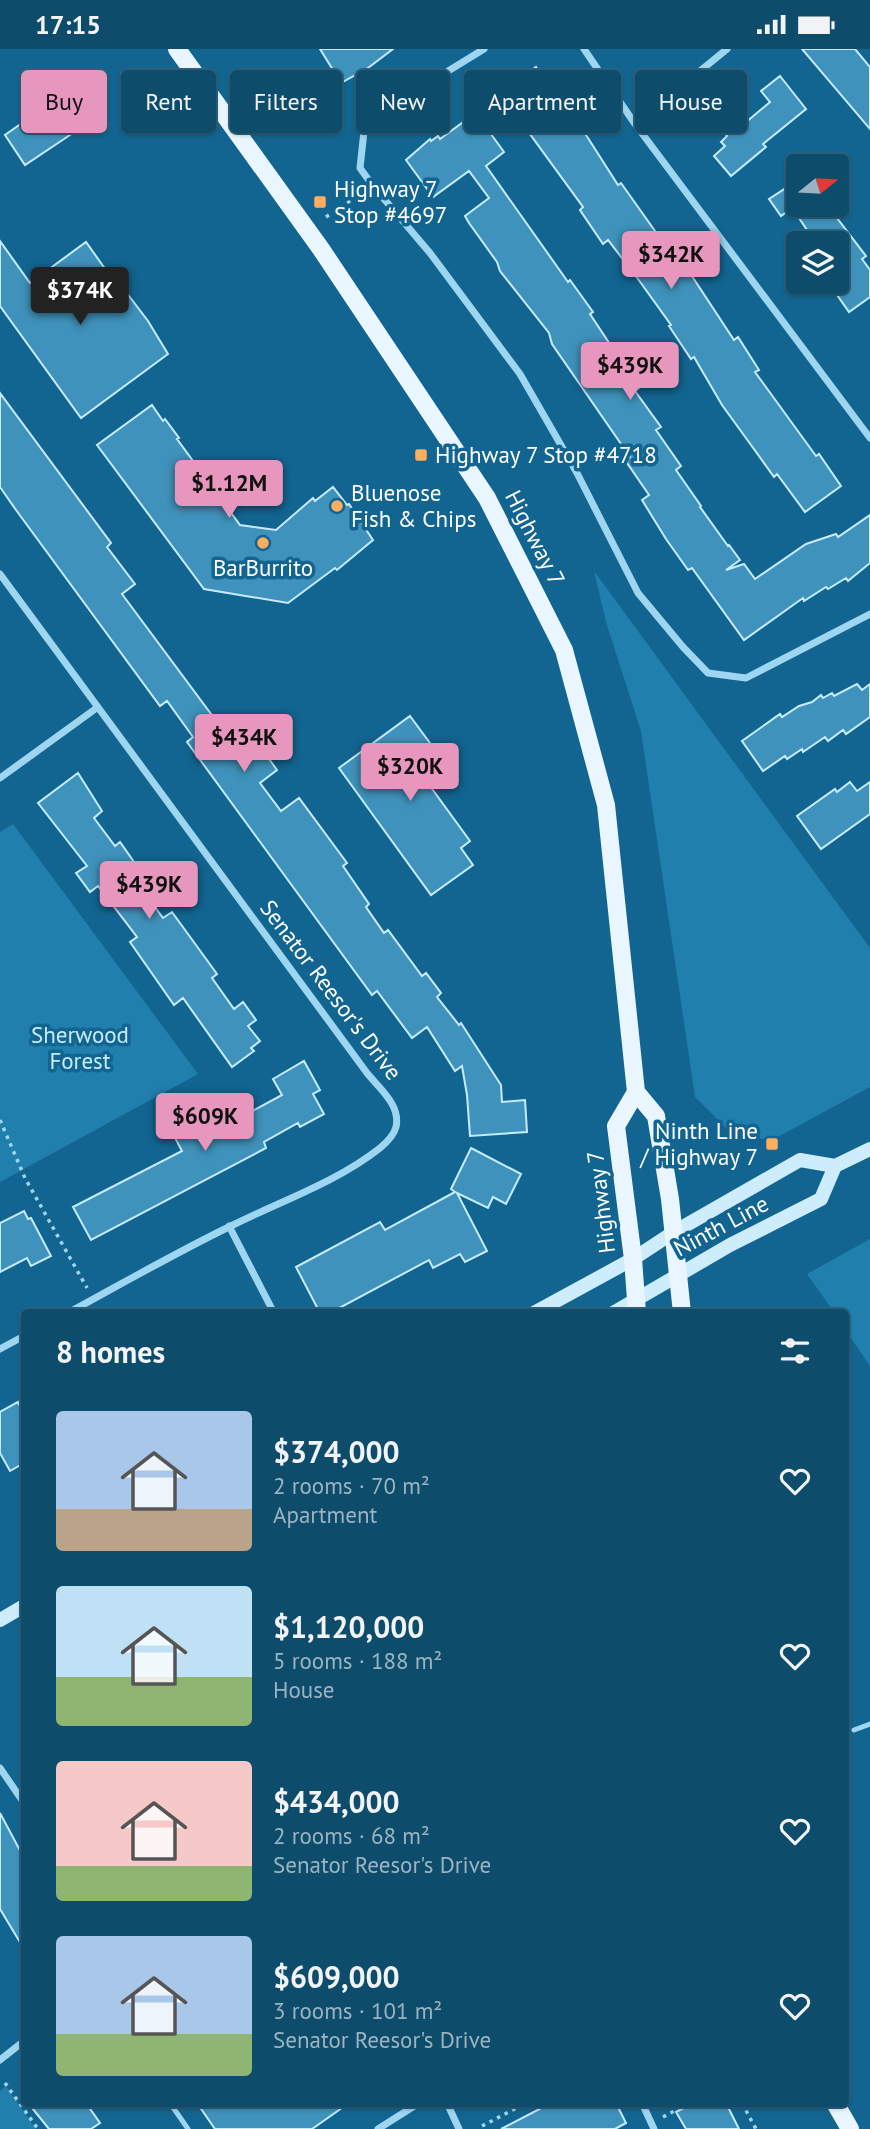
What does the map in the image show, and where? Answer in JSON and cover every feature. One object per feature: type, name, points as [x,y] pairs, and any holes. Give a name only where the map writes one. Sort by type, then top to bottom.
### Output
[{"type":"main road","name":"Highway 7","points":[[177,49],[321,249],[487,498],[564,650],[606,805],[636,1092],[616,1126],[633,1259],[636,1307]]},
{"type":"main road","points":[[636,1092],[656,1115],[674,1232],[682,1309]]},
{"type":"main road","points":[[835,1166],[870,1149]]},
{"type":"main road","name":"Ninth Line","points":[[541,1309],[633,1259],[674,1232],[800,1160],[835,1166],[821,1199],[679,1274],[636,1307]]},
{"type":"main road","points":[[0,1620],[21,1608]]},
{"type":"main road","points":[[837,2107],[850,2129]]},
{"type":"street","points":[[484,49],[365,122],[360,168],[430,253],[520,374],[578,473],[638,593],[682,647],[708,673],[746,678],[870,614]]},
{"type":"street","points":[[584,49],[635,124]]},
{"type":"street","points":[[701,70],[727,49]]},
{"type":"street","points":[[642,133],[870,438]]},
{"type":"street","name":"Senator Reesor's Drive","points":[[0,575],[367,1073],[392,1102],[395,1114],[396,1127],[390,1138],[380,1148],[341,1173],[229,1227],[75,1309]]},
{"type":"street","points":[[0,778],[98,707]]},
{"type":"street","points":[[229,1227],[272,1309]]},
{"type":"street","points":[[0,1349],[21,1338]]},
{"type":"street","points":[[0,1768],[21,1799]]},
{"type":"street","points":[[0,2060],[21,2043]]},
{"type":"street","points":[[378,2129],[413,2107]]},
{"type":"street","points":[[449,2107],[459,2129]]},
{"type":"street","points":[[644,2107],[654,2129]]},
{"type":"lane","points":[[854,1730],[870,1724]]},
{"type":"lane","points":[[173,2107],[188,2129]]},
{"type":"path","points":[[326,217],[373,187]]},
{"type":"path","points":[[0,1120],[25,1178],[94,1299]]},
{"type":"path","points":[[5,2083],[21,2105]]},
{"type":"path","points":[[22,2107],[38,2129]]},
{"type":"path","points":[[482,2126],[518,2107]]},
{"type":"path","points":[[663,2117],[682,2107]]},
{"type":"path","points":[[744,2107],[756,2129]]},
{"type":"green space","points":[[594,571],[870,948],[870,1087],[774,1139],[736,1138],[695,1097],[641,731],[606,622]]},
{"type":"green space","name":"Sherwood Forest","points":[[13,824],[198,1074],[0,1182],[0,832]]},
{"type":"green space","points":[[870,1239],[870,1366],[849,1335],[849,1309],[832,1309],[807,1274]]},
{"type":"green space","points":[[6,2086],[36,2129],[0,2129],[0,2091]]},
{"type":"building","points":[[320,49],[393,49],[368,68],[356,70],[356,75],[342,82],[342,70],[333,70]]},
{"type":"building","points":[[802,49],[855,49],[870,67],[870,129]]},
{"type":"building","points":[[780,76],[806,109],[763,144],[766,147],[731,176],[714,156],[725,146],[721,142],[727,136],[725,133],[747,133],[747,121],[770,102],[761,91]]},
{"type":"building","points":[[464,121],[464,133],[490,133],[504,152],[486,166],[568,282],[570,280],[593,312],[590,314],[639,388],[635,391],[661,427],[656,430],[681,466],[676,470],[740,560],[726,570],[744,564],[755,579],[806,544],[836,534],[838,537],[870,515],[870,563],[848,581],[846,578],[804,601],[803,598],[744,640],[692,568],[688,570],[666,539],[642,500],[649,495],[625,460],[630,457],[552,344],[549,333],[500,271],[497,262],[469,223],[465,216],[489,198],[469,171],[433,197],[406,160],[430,139],[431,141],[438,136],[440,139]]},
{"type":"building","points":[[21,124],[21,133],[73,133],[25,165],[5,135]]},
{"type":"building","points":[[529,133],[584,133],[618,185],[621,183],[677,262],[686,267],[734,340],[738,337],[759,370],[755,372],[841,486],[805,512],[777,474],[774,477],[722,405],[694,357],[691,359],[669,326],[671,325],[638,279],[608,240],[603,244],[580,210],[583,207]]},
{"type":"building","points":[[786,188],[786,212],[781,216],[769,199]]},
{"type":"building","points":[[798,217],[836,217],[847,231],[808,231]]},
{"type":"building","points":[[849,234],[866,256],[862,259],[870,270],[870,297],[849,312],[836,294],[849,294]]},
{"type":"building","points":[[0,241],[30,283],[86,242],[123,294],[126,292],[148,321],[168,354],[81,418],[0,306]]},
{"type":"building","points":[[0,393],[111,543],[107,547],[135,584],[122,594],[243,757],[259,745],[277,770],[260,783],[281,811],[299,798],[347,863],[343,866],[369,904],[366,907],[384,933],[388,930],[422,976],[426,973],[441,993],[437,997],[459,1025],[461,1023],[501,1085],[502,1102],[525,1100],[527,1132],[470,1136],[462,1066],[455,1071],[427,1027],[412,1038],[377,991],[372,995],[187,742],[193,737],[167,701],[160,706],[16,510],[0,487]]},
{"type":"building","points":[[152,405],[179,438],[177,439],[240,525],[276,530],[313,498],[315,501],[333,487],[347,505],[349,504],[373,540],[337,570],[335,568],[288,603],[204,589],[97,445]]},
{"type":"building","points":[[857,684],[862,690],[870,684],[870,717],[846,734],[843,730],[828,741],[825,737],[803,752],[802,749],[787,759],[785,756],[763,771],[742,741],[780,714],[782,717],[821,695],[823,698],[832,693],[834,696]]},
{"type":"building","points":[[410,716],[444,762],[432,771],[430,786],[470,841],[461,848],[473,865],[431,895],[339,768]]},
{"type":"building","points":[[78,773],[102,811],[94,818],[115,846],[120,842],[139,869],[143,866],[156,883],[144,892],[163,918],[172,912],[217,974],[212,978],[234,1009],[243,1002],[256,1020],[248,1026],[260,1041],[251,1048],[254,1051],[232,1067],[183,998],[174,1005],[130,942],[137,937],[98,886],[90,892],[76,873],[87,866],[38,803]]},
{"type":"building","points":[[850,782],[857,791],[870,782],[870,814],[821,849],[797,816],[835,789],[837,792]]},
{"type":"building","points":[[304,1061],[320,1090],[313,1094],[324,1114],[300,1127],[298,1123],[264,1142],[266,1148],[91,1240],[73,1207],[182,1151],[172,1132],[202,1116],[205,1122],[239,1104],[245,1115],[282,1095],[273,1079]]},
{"type":"building","points":[[471,1148],[521,1174],[506,1204],[493,1197],[488,1208],[457,1193],[487,1251],[465,1262],[460,1254],[433,1268],[429,1260],[337,1309],[318,1309],[296,1267],[380,1222],[385,1230],[455,1192],[451,1189]]},
{"type":"building","points":[[24,1211],[28,1219],[31,1218],[51,1256],[31,1266],[27,1258],[0,1272],[0,1223]]},
{"type":"building","points":[[18,1402],[21,1408],[21,1465],[10,1471],[0,1453],[0,1412]]},
{"type":"building","points":[[0,1813],[21,1852],[21,1944],[0,1909]]},
{"type":"building","points":[[31,2107],[89,2107],[100,2123],[91,2129],[49,2129]]},
{"type":"building","points":[[200,2107],[343,2107],[312,2129],[215,2129]]},
{"type":"building","points":[[543,2107],[618,2107],[626,2123],[615,2129],[501,2129]]},
{"type":"building","points":[[685,2107],[728,2107],[739,2129],[686,2129],[676,2112]]},
{"type":"place","name":"Highway 7 Stop #4697","points":[[320,202]]},
{"type":"place","name":"Highway 7 Stop #4718","points":[[421,455]]},
{"type":"place","name":"Bluenose Fish & Chips","points":[[337,506]]},
{"type":"place","name":"BarBurrito","points":[[263,543]]},
{"type":"place","name":"Ninth Line / Highway 7","points":[[772,1144]]}]
